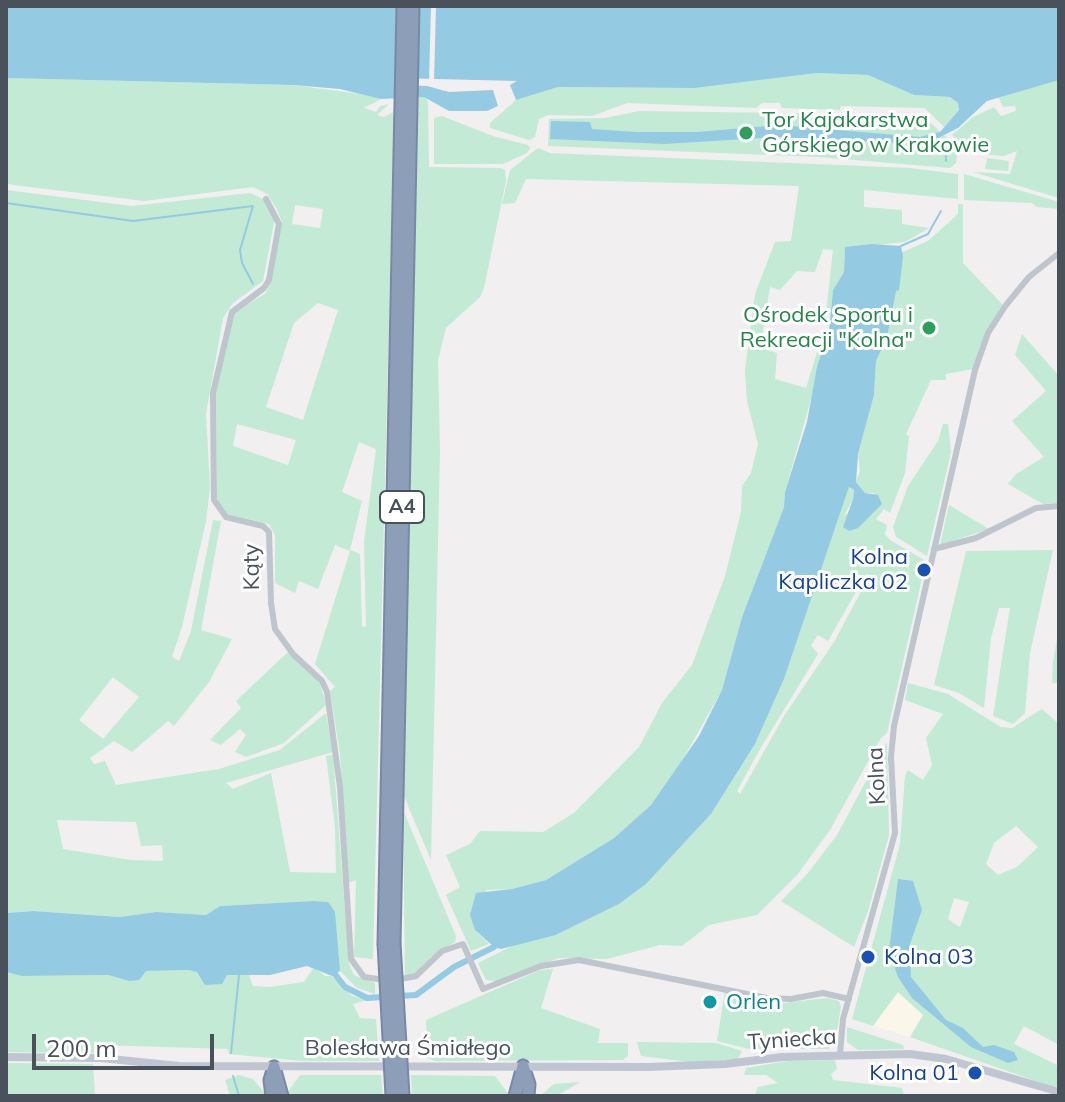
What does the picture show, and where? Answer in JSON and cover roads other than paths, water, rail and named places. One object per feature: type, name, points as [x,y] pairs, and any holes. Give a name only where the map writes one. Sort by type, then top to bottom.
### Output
[{"type":"highway","name":"A4","points":[[392,1096],[389,943],[405,119],[403,6]]},
{"type":"highway","name":"A4","points":[[405,119],[413,6]]},
{"type":"highway","name":"A4","points":[[389,943],[403,1096]]},
{"type":"highway","points":[[515,1096],[523,1066]]},
{"type":"highway","points":[[523,1066],[528,1096]]},
{"type":"highway","points":[[272,1096],[270,1080],[274,1067]]},
{"type":"highway","points":[[274,1067],[282,1096]]},
{"type":"street","name":"Kąty","points":[[266,199],[279,224],[269,280],[264,288],[232,312],[213,393],[214,500],[226,517],[263,526],[269,532],[275,629],[293,654],[322,681],[327,692],[340,787],[353,965],[370,979],[411,979],[450,946],[463,944],[483,989],[541,966],[587,960],[767,998],[783,999],[823,993],[849,999]]},
{"type":"street","name":"Kolna","points":[[840,1054],[849,999],[895,833],[891,757],[894,726],[972,382],[988,333],[1021,286],[1059,253]]},
{"type":"street","points":[[934,549],[976,538],[1036,508],[1059,506]]},
{"type":"street","name":"Tyniecka","points":[[523,1066],[711,1065],[840,1054],[946,1059],[1059,1092]]},
{"type":"street","name":"Bolesława Śmiałego","points":[[6,1057],[101,1058],[179,1066],[523,1066]]},
{"type":"water","points":[[6,6],[1059,6],[1059,80],[987,101],[958,128],[926,144],[777,137],[665,144],[550,139],[551,121],[590,122],[592,129],[636,132],[697,132],[779,125],[920,137],[940,132],[959,110],[958,103],[950,97],[914,95],[868,75],[817,73],[695,88],[558,87],[516,100],[510,85],[517,81],[395,78],[395,85],[427,86],[449,92],[493,90],[498,106],[487,111],[449,111],[424,97],[381,99],[340,89],[293,85],[6,78]]},
{"type":"water","points":[[872,244],[901,246],[903,256],[899,290],[896,291],[887,337],[876,361],[874,395],[858,454],[856,482],[865,493],[878,495],[882,504],[858,528],[849,531],[843,527],[853,499],[854,490],[849,487],[784,679],[755,744],[711,814],[646,884],[619,904],[556,935],[501,949],[494,947],[475,930],[470,915],[476,893],[512,889],[546,880],[614,838],[651,805],[699,736],[722,690],[742,617],[784,507],[785,492],[807,422],[817,367],[829,330],[833,290],[844,272],[845,247]]},
{"type":"water","points":[[898,879],[913,881],[922,910],[910,944],[911,977],[946,1020],[963,1028],[983,1047],[994,1045],[1014,1052],[1018,1060],[1008,1063],[971,1047],[912,998],[898,977],[889,951]]},
{"type":"water","points":[[328,902],[335,912],[340,971],[332,976],[307,966],[270,975],[227,975],[222,984],[205,985],[197,972],[189,970],[146,971],[139,980],[129,981],[108,975],[22,976],[6,972],[6,913],[33,911],[120,917],[156,912],[206,915],[220,906]]},
{"type":"waterway","points":[[945,139],[946,161]]},
{"type":"waterway","points":[[6,203],[133,221],[253,206],[240,250],[242,263],[253,284]]},
{"type":"waterway","points":[[901,246],[928,234],[941,211]]},
{"type":"waterway","points":[[334,973],[345,987],[367,998],[416,995],[454,967],[494,947]]},
{"type":"waterway","points":[[231,1053],[239,975]]},
{"type":"waterway","points":[[233,1076],[239,1096]]},
{"type":"place","name":"Tor Kajakarstwa Górskiego w Krakowie","points":[[746,133]]},
{"type":"place","name":"Ośrodek Sportu i Rekreacji \"Kolna\"","points":[[929,328]]},
{"type":"place","name":"Kolna Kapliczka 02","points":[[924,570]]},
{"type":"place","name":"Kolna 03","points":[[868,957]]},
{"type":"place","name":"Orlen","points":[[710,1002]]},
{"type":"place","name":"Kolna 01","points":[[975,1073]]}]
